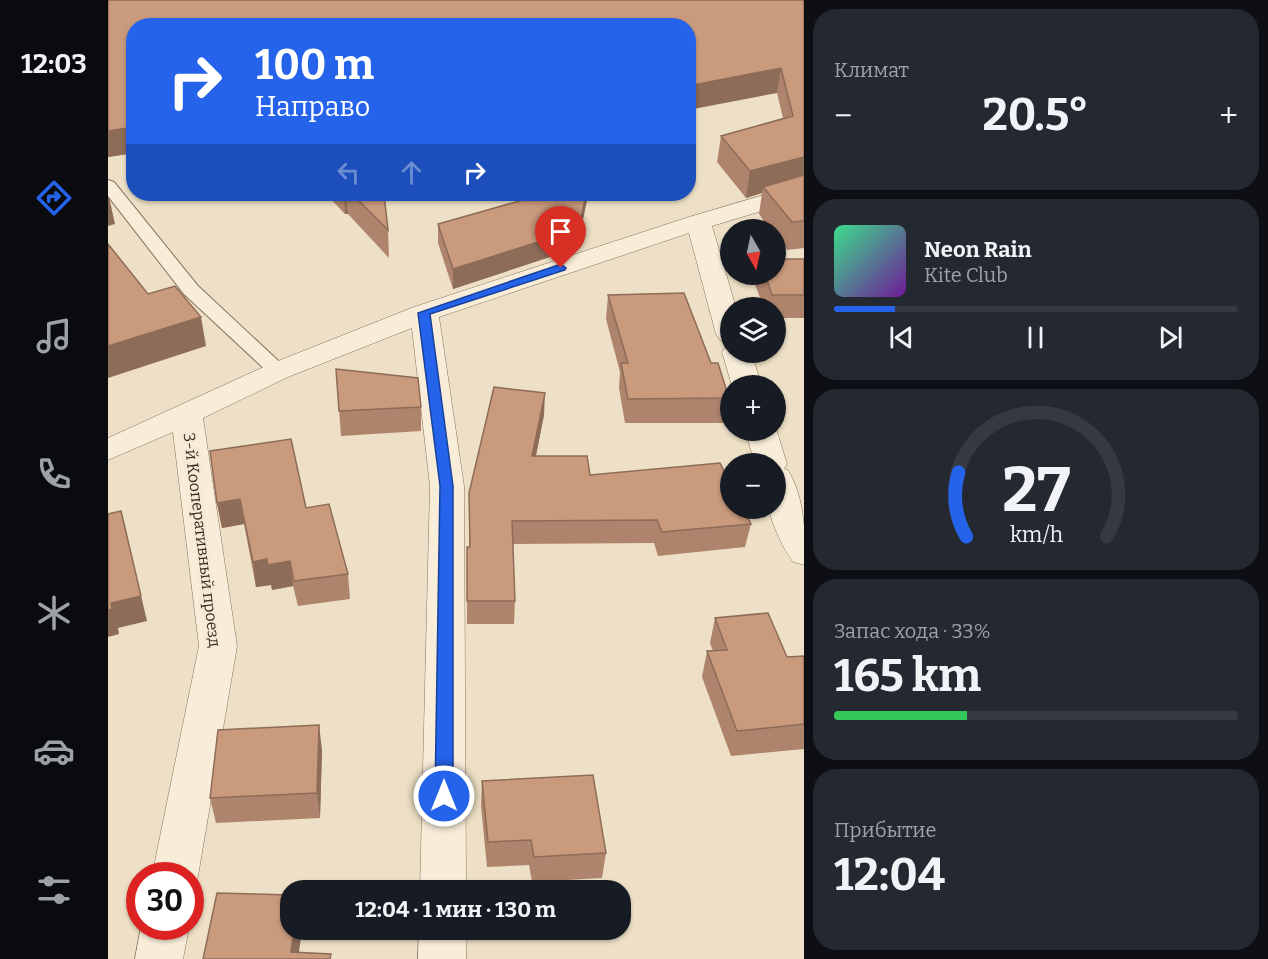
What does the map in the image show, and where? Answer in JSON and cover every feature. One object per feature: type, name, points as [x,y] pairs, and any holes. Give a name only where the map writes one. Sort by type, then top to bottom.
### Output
[{"type":"street","points":[[108,450],[187,416],[278,371],[424,313],[698,222],[804,190]]},
{"type":"street","points":[[698,222],[720,299]]},
{"type":"street","points":[[424,313],[447,486],[443,880]]},
{"type":"street","name":"3-й Кооперативный проезд","points":[[178,862],[218,646],[187,416]]},
{"type":"street","points":[[786,511],[794,537],[804,553]]},
{"type":"street","points":[[159,959],[163,940]]},
{"type":"street","points":[[442,940],[442,959]]},
{"type":"lane","points":[[108,185],[191,290],[278,371]]},
{"type":"building","points":[[108,0],[804,0],[804,157],[750,171],[721,136],[793,116],[781,68],[696,84],[696,18],[126,18],[126,128],[108,131]]},
{"type":"building","points":[[804,175],[804,221],[792,222],[763,187]]},
{"type":"building","points":[[359,201],[385,201],[388,230]]},
{"type":"building","points":[[519,201],[585,201],[579,229],[453,269],[438,224]]},
{"type":"building","points":[[108,244],[148,294],[175,286],[201,317],[108,346]]},
{"type":"building","points":[[786,259],[804,259],[804,295],[772,295],[769,285],[786,285]]},
{"type":"building","points":[[684,293],[711,363],[718,363],[722,375],[720,398],[628,399],[621,363],[628,363],[608,295]]},
{"type":"building","points":[[336,369],[418,378],[421,407],[339,411]]},
{"type":"building","points":[[494,387],[545,393],[532,456],[587,456],[590,475],[720,463],[720,519],[748,519],[751,524],[662,532],[657,520],[512,521],[515,601],[467,601],[467,547],[470,547],[469,493]]},
{"type":"building","points":[[291,439],[306,508],[329,504],[348,574],[294,581],[290,561],[268,565],[267,559],[253,562],[240,499],[217,503],[210,451]]},
{"type":"building","points":[[121,511],[141,596],[111,603],[112,609],[108,610],[108,514]]},
{"type":"building","points":[[768,613],[787,657],[804,656],[804,724],[737,731],[707,651],[727,650],[715,618]]},
{"type":"building","points":[[319,725],[317,793],[210,798],[218,730]]},
{"type":"building","points":[[593,775],[606,853],[534,857],[531,840],[488,842],[482,781]]},
{"type":"building","points":[[217,893],[280,895],[280,940],[293,940],[291,952],[331,954],[330,959],[203,959]]},
{"type":"route","points":[[444,796],[447,486],[424,313],[561,268]]}]
